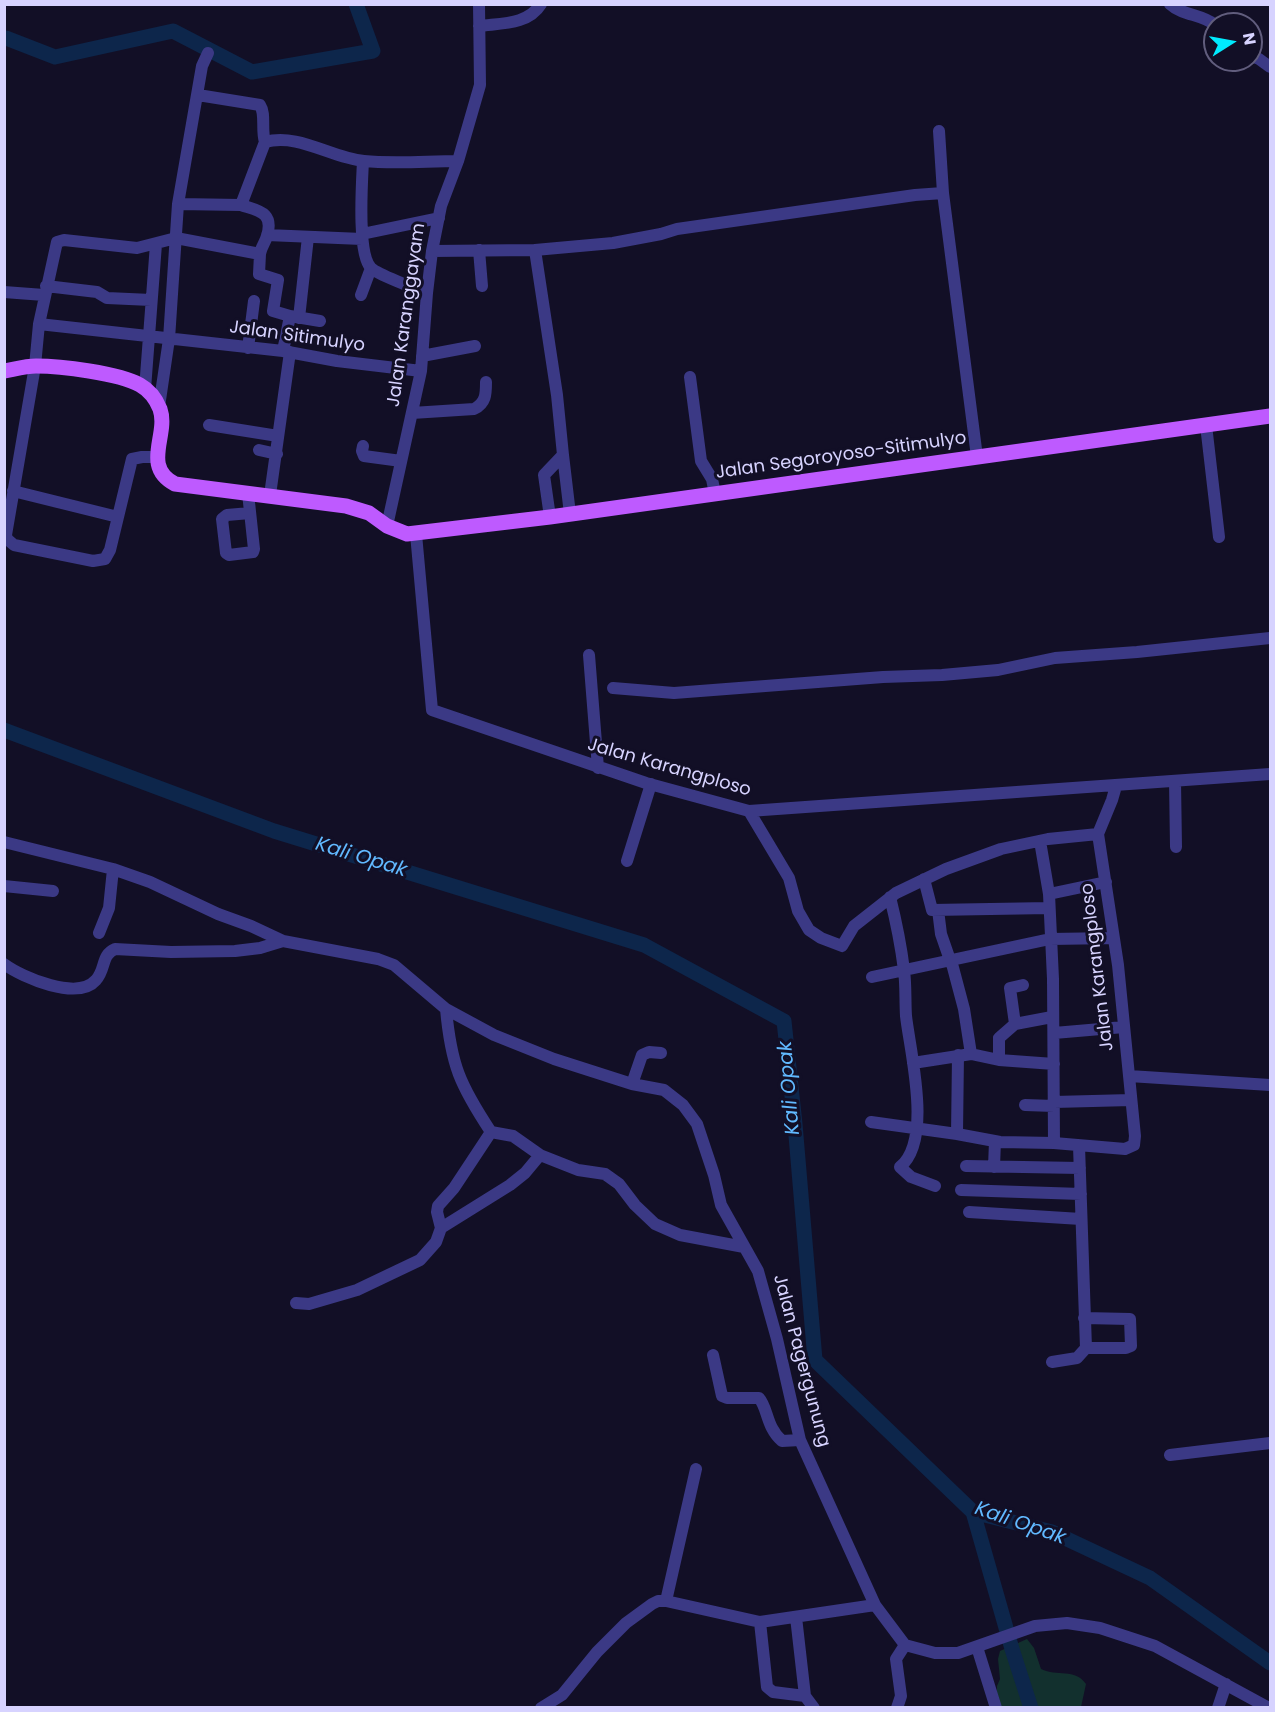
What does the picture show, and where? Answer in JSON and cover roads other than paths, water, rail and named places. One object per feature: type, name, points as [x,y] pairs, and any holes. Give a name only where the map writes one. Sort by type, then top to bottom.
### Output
[{"type":"main road","points":[[4,371],[35,366],[111,376],[134,382],[145,389],[154,397],[161,417],[158,457],[161,471],[168,480],[175,484],[270,495],[352,508],[369,513],[387,526],[407,534],[416,534]]},
{"type":"main road","name":"Jalan Segoroyoso-Sitimulyo","points":[[416,534],[1270,416]]},
{"type":"street","name":"Jalan Karanggayam","points":[[387,526],[421,371],[432,251],[439,218],[480,85],[479,4]]},
{"type":"street","points":[[479,26],[529,18],[541,4]]},
{"type":"street","points":[[1170,4],[1176,9],[1203,18]]},
{"type":"street","points":[[145,389],[151,300],[178,204],[202,66],[208,53]]},
{"type":"street","points":[[198,95],[260,105],[263,111],[261,128],[265,141],[241,205]]},
{"type":"street","points":[[939,131],[943,193],[976,457]]},
{"type":"street","points":[[265,141],[278,139],[311,145],[363,161],[458,161]]},
{"type":"street","points":[[363,161],[362,237],[366,259],[371,268],[427,293]]},
{"type":"street","points":[[432,251],[535,250],[613,243],[661,234],[677,228],[943,193]]},
{"type":"street","points":[[178,204],[241,205],[264,213],[268,222],[267,235],[260,254],[259,274],[278,280],[273,311],[320,321]]},
{"type":"street","points":[[267,235],[362,237],[439,218]]},
{"type":"street","points":[[270,495],[277,454],[286,351],[308,237]]},
{"type":"street","points":[[158,457],[132,459],[110,550],[105,559],[98,562],[10,543],[6,535],[35,366],[39,324],[54,245],[60,240],[133,248],[167,241],[260,254]]},
{"type":"street","points":[[159,407],[169,339],[167,241]]},
{"type":"street","points":[[479,250],[482,286]]},
{"type":"street","points":[[535,250],[557,395],[570,514]]},
{"type":"street","points":[[361,295],[371,268]]},
{"type":"street","points":[[4,292],[97,291],[107,298],[151,300]]},
{"type":"street","points":[[248,348],[254,301]]},
{"type":"street","name":"Jalan Sitimulyo","points":[[39,324],[286,351],[337,362],[421,371]]},
{"type":"street","points":[[422,356],[475,346]]},
{"type":"street","points":[[690,377],[702,461],[712,479],[715,494]]},
{"type":"street","points":[[412,413],[474,409],[485,398],[486,382]]},
{"type":"street","points":[[210,425],[278,435]]},
{"type":"street","points":[[1206,425],[1220,537]]},
{"type":"street","points":[[363,446],[364,456],[401,460]]},
{"type":"street","points":[[259,450],[277,454]]},
{"type":"street","points":[[550,517],[544,475],[563,455]]},
{"type":"street","points":[[13,491],[118,517]]},
{"type":"street","points":[[248,493],[250,513]]},
{"type":"street","name":"Jalan Karangploso","points":[[416,534],[432,710],[598,768],[651,784],[749,811],[1270,774]]},
{"type":"street","points":[[613,688],[674,693],[882,677],[942,675],[998,670],[1055,658],[1270,638]]},
{"type":"street","points":[[589,655],[598,768]]},
{"type":"street","points":[[1175,781],[1176,847]]},
{"type":"street","points":[[627,861],[651,784]]},
{"type":"street","points":[[749,811],[789,878],[798,912],[809,930],[821,938],[842,946],[854,926],[890,897],[924,879],[1001,849],[1040,841],[1098,834],[1116,786]]},
{"type":"street","name":"Jalan Karangploso","points":[[1079,1146],[1125,1149],[1134,1145],[1135,1136],[1114,938],[1098,834]]},
{"type":"street","points":[[1040,841],[1049,894],[1053,978],[1054,1143]]},
{"type":"street","points":[[4,842],[113,869],[283,941]]},
{"type":"street","points":[[99,933],[109,908],[113,869]]},
{"type":"street","points":[[924,879],[932,910],[1049,908]]},
{"type":"street","points":[[1049,894],[1106,882]]},
{"type":"street","points":[[4,886],[53,891]]},
{"type":"street","points":[[890,897],[904,971],[906,1014],[918,1101],[916,1128],[908,1157],[900,1167],[911,1177],[935,1186]]},
{"type":"street","points":[[938,910],[941,934],[964,1009],[964,1055],[957,1134]]},
{"type":"street","points":[[872,977],[1050,939],[1114,938]]},
{"type":"street","name":"Jalan Pagergunung","points":[[4,964],[61,988],[73,989],[86,987],[96,980],[108,953],[115,949],[171,952],[235,951],[260,948],[283,941],[341,951],[394,965],[446,1009],[494,1035],[554,1059],[632,1084],[664,1090],[683,1105],[697,1124],[721,1205],[758,1271],[777,1339],[800,1440],[875,1605],[905,1645]]},
{"type":"street","points":[[1015,1024],[1010,988],[1023,984]]},
{"type":"street","points":[[446,1009],[454,1063],[464,1089],[491,1132],[513,1136],[540,1155],[578,1170],[605,1174],[618,1184],[655,1224],[680,1235],[744,1247]]},
{"type":"street","points":[[999,1060],[999,1038],[1015,1024],[1052,1017]]},
{"type":"street","points":[[1053,1033],[1124,1027]]},
{"type":"street","points":[[632,1084],[642,1055],[649,1052],[661,1053]]},
{"type":"street","points":[[913,1063],[964,1055],[1054,1064]]},
{"type":"street","points":[[1129,1076],[1270,1085]]},
{"type":"street","points":[[1025,1105],[1131,1100]]},
{"type":"street","points":[[871,1122],[994,1141],[1079,1146],[1086,1348],[1077,1358],[1052,1362]]},
{"type":"street","points":[[296,1303],[309,1304],[357,1290],[420,1260],[436,1242],[441,1228],[437,1212],[438,1206],[454,1188],[491,1132]]},
{"type":"street","points":[[994,1141],[994,1167]]},
{"type":"street","points":[[441,1228],[510,1185],[525,1173],[540,1155]]},
{"type":"street","points":[[966,1166],[1080,1168]]},
{"type":"street","points":[[961,1190],[1081,1194]]},
{"type":"street","points":[[969,1212],[1081,1220]]},
{"type":"street","points":[[1084,1318],[1122,1317],[1130,1319],[1131,1322],[1132,1345],[1128,1348],[1086,1348]]},
{"type":"street","points":[[713,1355],[722,1396],[759,1398],[775,1435],[782,1441],[800,1440]]},
{"type":"street","points":[[1170,1455],[1270,1443]]},
{"type":"street","points":[[666,1601],[696,1469]]},
{"type":"street","points":[[541,1707],[562,1695],[597,1652],[626,1623],[658,1601],[760,1622],[875,1605]]},
{"type":"street","points":[[796,1617],[805,1696],[814,1707]]},
{"type":"street","points":[[760,1622],[767,1687],[773,1692],[805,1696]]},
{"type":"street","points":[[897,1707],[901,1696],[896,1659],[905,1645],[935,1653],[958,1653],[1035,1626],[1067,1623],[1101,1628],[1155,1646],[1269,1707]]},
{"type":"street","points":[[977,1647],[996,1707]]},
{"type":"street","points":[[1218,1707],[1226,1684]]},
{"type":"waterway","points":[[6,38],[55,57],[173,31],[252,72],[373,51],[356,4]]},
{"type":"waterway","name":"Kali Opak","points":[[4,730],[274,831],[644,945],[784,1021],[815,1360],[973,1512],[1052,1532],[1150,1578],[1270,1663]]},
{"type":"waterway","points":[[973,1512],[1031,1708]]}]
